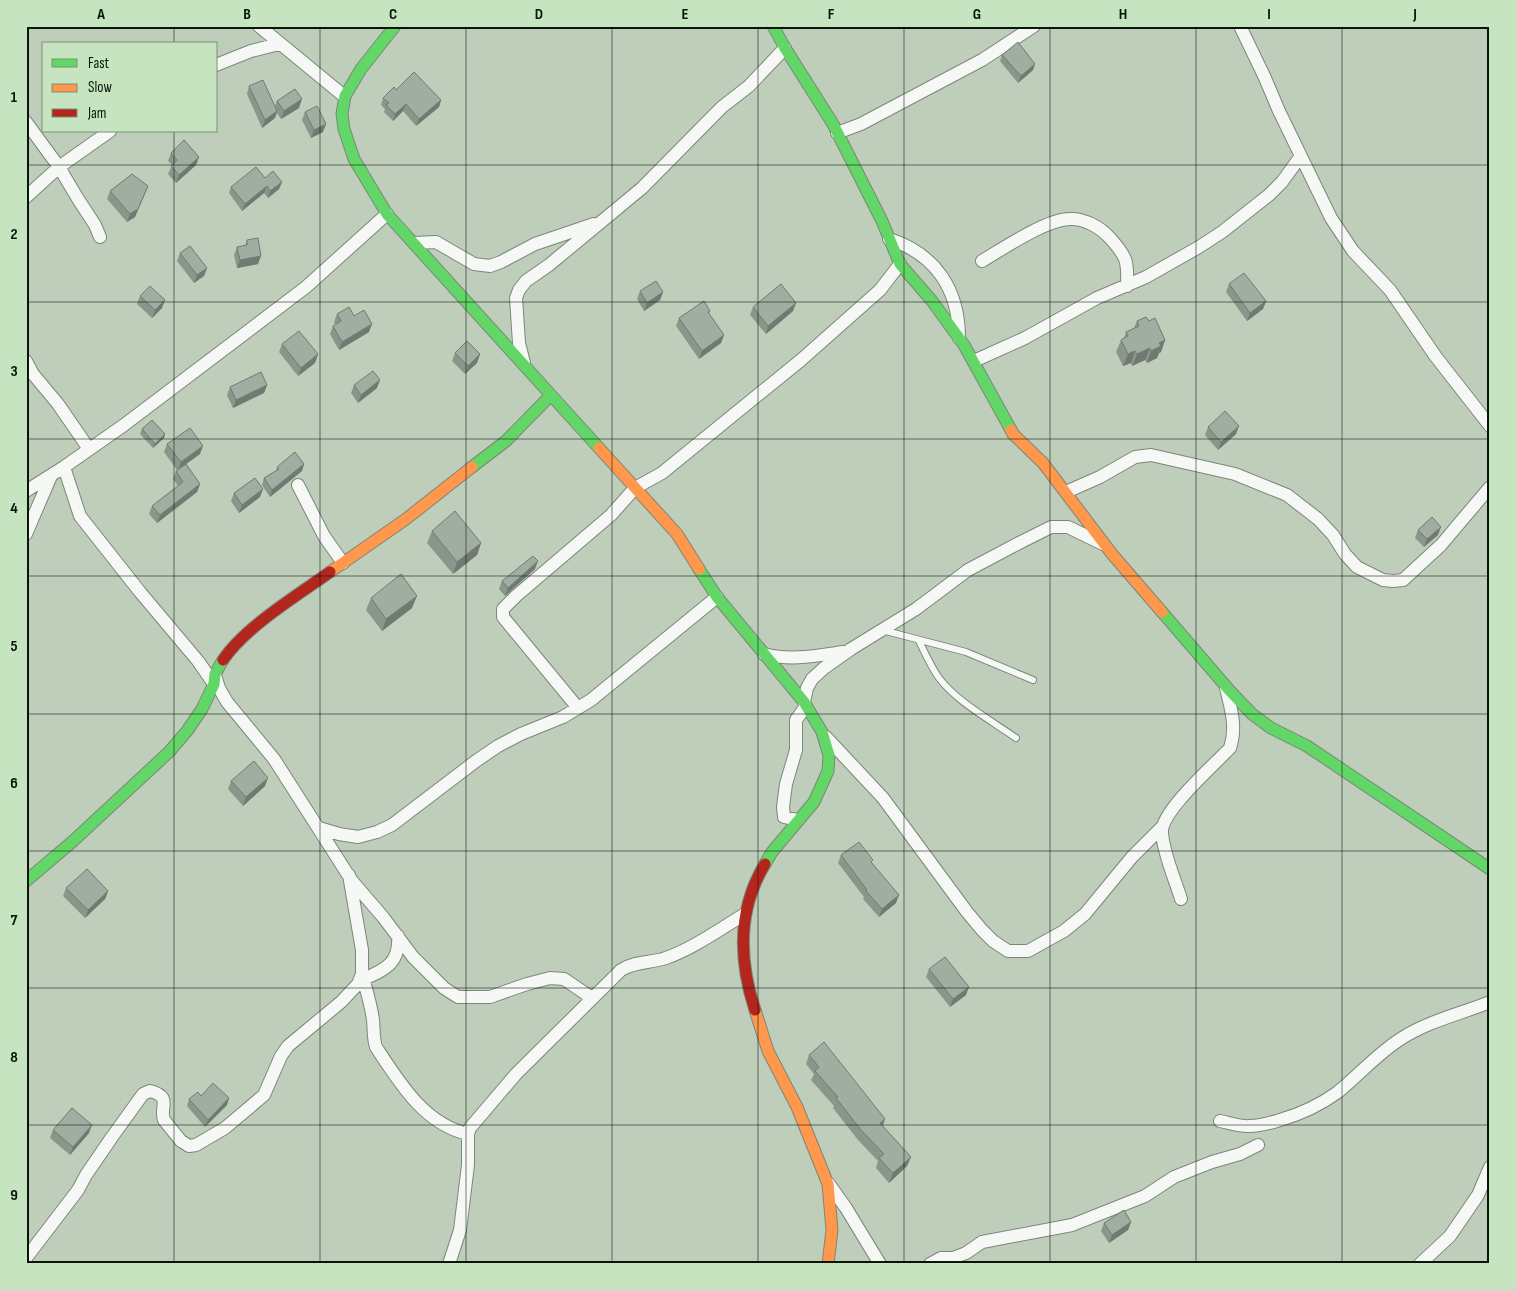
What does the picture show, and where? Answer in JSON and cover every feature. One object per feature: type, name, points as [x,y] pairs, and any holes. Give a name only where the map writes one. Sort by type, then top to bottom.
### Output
[{"type":"street","points":[[259,26],[344,96]]},
{"type":"street","points":[[395,26],[371,54],[344,96],[343,115],[345,132],[359,168],[387,214],[677,534],[717,597],[805,704],[822,732],[840,754],[883,798],[982,930],[993,941],[1008,951],[1028,951],[1064,931],[1085,914],[1132,857],[1163,826]]},
{"type":"street","points":[[773,26],[838,133],[900,264],[932,301],[959,338],[974,361],[1013,434],[1043,463],[1105,545],[1252,714],[1272,728],[1307,746],[1490,868]]},
{"type":"street","points":[[838,133],[861,124],[982,60],[1034,26]]},
{"type":"street","points":[[1240,26],[1331,218],[1353,251],[1390,290],[1436,357],[1490,426]]},
{"type":"street","points":[[218,64],[251,51],[279,44]]},
{"type":"street","points":[[524,363],[519,343],[516,298],[526,280],[549,265],[642,188],[722,107],[749,86],[785,48]]},
{"type":"street","points":[[26,122],[59,167],[100,236]]},
{"type":"street","points":[[26,197],[59,167],[109,132]]},
{"type":"street","points":[[974,361],[1025,338],[1097,298],[1127,286],[1168,265],[1222,232],[1269,196],[1282,182],[1300,156]]},
{"type":"street","points":[[26,490],[51,476],[124,425],[306,287],[387,214]]},
{"type":"street","points":[[982,261],[1037,230],[1060,220],[1071,219],[1096,225],[1121,251],[1128,266],[1127,286]]},
{"type":"street","points":[[414,243],[436,242],[450,248],[474,264],[490,266],[535,244],[599,223]]},
{"type":"street","points":[[889,239],[913,249],[935,267],[946,283],[955,304],[959,323],[959,338]]},
{"type":"street","points":[[578,708],[503,617],[502,612],[516,596],[611,515],[635,488],[662,473],[801,360],[880,290],[900,264]]},
{"type":"street","points":[[26,361],[33,374],[58,404],[89,449]]},
{"type":"street","points":[[26,882],[169,752],[187,731],[198,714],[225,657],[249,632],[282,606],[406,519],[506,441],[550,396]]},
{"type":"street","points":[[1066,492],[1100,477],[1135,457],[1151,455],[1235,474],[1287,495],[1318,519],[1333,535],[1345,554],[1357,567],[1383,580],[1393,582],[1403,580],[1436,550],[1490,487]]},
{"type":"street","points":[[64,467],[80,516],[140,592],[214,679],[227,702],[274,759],[349,875],[414,958],[431,976],[458,997],[490,997],[550,978],[564,979],[592,998]]},
{"type":"street","points":[[26,534],[51,476]]},
{"type":"street","points":[[298,485],[324,536],[343,563]]},
{"type":"street","points":[[798,820],[784,817],[783,808],[786,784],[796,750],[796,720],[805,704],[807,688],[812,679],[848,651],[916,609],[968,570],[1051,527],[1068,527],[1105,545]]},
{"type":"street","points":[[319,828],[339,834],[358,836],[377,832],[392,825],[498,746],[578,708],[603,690],[717,597]]},
{"type":"street","points":[[762,653],[789,659],[848,651]]},
{"type":"street","points":[[1182,900],[1161,832],[1165,820],[1175,806],[1230,748],[1234,737],[1233,720],[1225,685]]},
{"type":"street","points":[[822,732],[829,754],[828,771],[814,802],[772,852],[757,877],[745,914],[742,938],[744,963],[752,1002],[768,1051],[797,1107],[828,1184],[846,1208],[880,1264]]},
{"type":"street","points":[[349,875],[362,950],[363,976],[373,1021],[373,1038],[376,1047],[410,1095],[425,1111],[437,1121],[458,1132],[468,1134]]},
{"type":"street","points":[[448,1264],[460,1230],[468,1165],[468,1134],[476,1121],[516,1074],[626,967],[667,957],[706,938],[745,914]]},
{"type":"street","points":[[26,1258],[78,1190],[91,1167],[136,1101],[143,1094],[150,1091],[162,1097],[165,1103],[162,1113],[164,1120],[184,1144],[196,1145],[225,1128],[264,1095],[281,1056],[288,1046],[346,998],[363,976],[388,967],[395,958],[398,948],[398,936]]},
{"type":"street","points":[[1220,1120],[1250,1126],[1266,1125],[1295,1116],[1316,1106],[1337,1092],[1371,1061],[1402,1038],[1433,1022],[1490,1002]]},
{"type":"street","points":[[930,1264],[941,1258],[953,1258],[966,1253],[982,1242],[1072,1225],[1145,1196],[1174,1177],[1212,1162],[1240,1154],[1258,1145]]},
{"type":"street","points":[[1420,1264],[1450,1236],[1478,1195],[1490,1167]]},
{"type":"street","points":[[828,1184],[832,1230],[828,1264]]},
{"type":"lane","points":[[882,630],[966,652],[1033,680]]},
{"type":"lane","points":[[919,640],[934,671],[941,680],[958,696],[1016,738]]},
{"type":"building","points":[[1018,42],[1035,64],[1021,76],[1002,55]]},
{"type":"building","points":[[414,72],[441,100],[419,119],[406,104],[395,114],[386,105],[389,103],[383,98],[394,87],[396,90]]},
{"type":"building","points":[[263,80],[277,111],[265,120],[249,86]]},
{"type":"building","points":[[295,89],[302,99],[284,111],[277,101]]},
{"type":"building","points":[[317,106],[326,124],[314,130],[305,112]]},
{"type":"building","points":[[184,140],[199,157],[179,175],[171,166],[177,160],[171,153]]},
{"type":"building","points":[[256,167],[265,178],[273,171],[282,182],[270,191],[267,186],[245,204],[231,187]]},
{"type":"building","points":[[132,174],[148,186],[138,209],[130,214],[110,191]]},
{"type":"building","points":[[258,238],[261,256],[240,260],[237,247],[247,245],[247,240]]},
{"type":"building","points":[[190,246],[207,268],[197,275],[180,253]]},
{"type":"building","points":[[1244,273],[1266,301],[1250,313],[1229,284]]},
{"type":"building","points":[[656,281],[663,292],[647,303],[640,291]]},
{"type":"building","points":[[781,284],[796,303],[768,326],[753,307]]},
{"type":"building","points":[[150,286],[165,300],[155,310],[140,296]]},
{"type":"building","points":[[704,301],[710,311],[708,312],[724,335],[702,351],[679,318]]},
{"type":"building","points":[[349,307],[354,316],[364,310],[372,324],[342,342],[333,326],[341,321],[337,314]]},
{"type":"building","points":[[1146,317],[1149,321],[1155,318],[1165,340],[1159,343],[1161,346],[1151,351],[1150,348],[1137,354],[1135,351],[1128,354],[1121,340],[1128,336],[1126,332],[1139,326],[1137,321]]},
{"type":"building","points":[[299,331],[318,354],[301,368],[282,344]]},
{"type":"building","points":[[467,341],[480,354],[468,366],[455,353]]},
{"type":"building","points":[[373,371],[380,380],[361,395],[354,385]]},
{"type":"building","points":[[261,372],[267,385],[236,400],[230,387]]},
{"type":"building","points":[[1225,411],[1239,426],[1221,442],[1208,427]]},
{"type":"building","points":[[152,420],[165,434],[155,444],[142,429]]},
{"type":"building","points":[[190,428],[203,446],[181,462],[167,444]]},
{"type":"building","points":[[295,452],[304,464],[272,490],[264,478],[279,469],[277,467]]},
{"type":"building","points":[[186,464],[200,484],[160,515],[152,506],[183,482],[176,471]]},
{"type":"building","points":[[255,478],[263,489],[242,505],[234,493]]},
{"type":"building","points":[[455,511],[481,543],[457,562],[432,531]]},
{"type":"building","points":[[1432,517],[1441,527],[1427,539],[1418,530]]},
{"type":"building","points":[[533,556],[538,561],[508,588],[502,581]]},
{"type":"building","points":[[401,574],[417,596],[386,619],[371,598]]},
{"type":"building","points":[[254,761],[268,778],[246,797],[231,781]]},
{"type":"building","points":[[859,842],[873,860],[871,862],[899,895],[882,909],[866,891],[841,855]]},
{"type":"building","points":[[87,869],[108,891],[88,910],[66,888]]},
{"type":"building","points":[[945,957],[969,987],[953,999],[929,969]]},
{"type":"building","points":[[824,1042],[885,1119],[880,1123],[911,1157],[893,1173],[879,1158],[884,1154],[861,1130],[836,1098],[838,1097],[815,1071],[819,1067],[809,1055]]},
{"type":"building","points":[[213,1083],[229,1098],[208,1120],[189,1099],[198,1092],[201,1096]]},
{"type":"building","points":[[72,1108],[92,1125],[73,1147],[53,1130]]},
{"type":"building","points":[[1124,1210],[1131,1222],[1112,1235],[1104,1223]]},
{"type":"traffic: fast","points":[[395,26],[361,69],[345,96],[342,114],[344,129],[354,159],[387,214],[599,448]]},
{"type":"traffic: fast","points":[[773,26],[833,124],[882,221],[900,264],[932,301],[964,345],[1011,430]]},
{"type":"traffic: fast","points":[[472,467],[506,441],[550,396]]},
{"type":"traffic: fast","points":[[699,569],[717,597],[804,702],[822,732],[829,755],[828,771],[814,802],[772,852],[765,864]]},
{"type":"traffic: fast","points":[[1162,612],[1252,714],[1271,728],[1307,746],[1490,869]]},
{"type":"traffic: fast","points":[[26,881],[72,842],[169,752],[202,709],[214,684],[215,674],[223,660]]},
{"type":"traffic: slow","points":[[1011,430],[1043,463],[1112,554],[1162,612]]},
{"type":"traffic: slow","points":[[599,448],[677,534],[699,569]]},
{"type":"traffic: slow","points":[[330,572],[406,519],[472,467]]},
{"type":"traffic: slow","points":[[755,1010],[768,1051],[797,1107],[828,1184],[832,1230],[828,1264]]},
{"type":"traffic: jam","points":[[223,660],[244,636],[258,624],[330,572]]},
{"type":"traffic: jam","points":[[755,1010],[746,973],[744,954],[745,917],[749,899],[765,864]]}]
